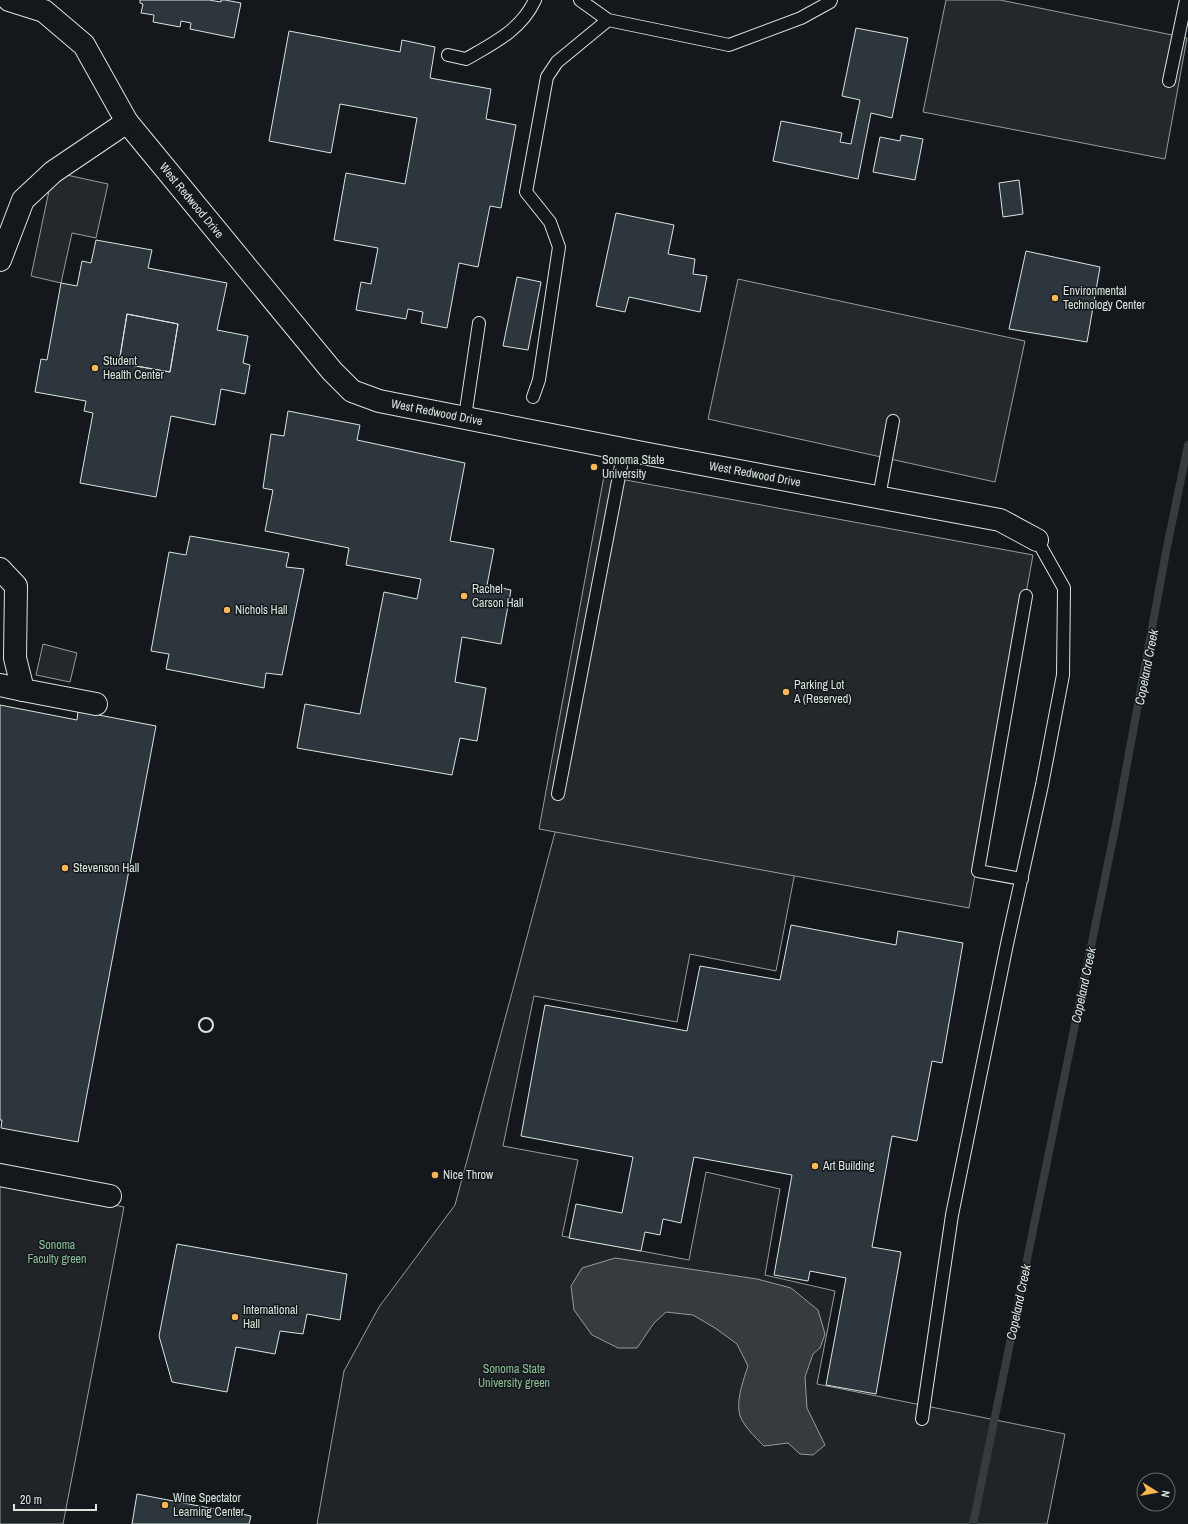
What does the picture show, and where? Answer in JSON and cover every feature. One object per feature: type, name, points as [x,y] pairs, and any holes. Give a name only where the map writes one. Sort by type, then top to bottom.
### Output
[{"type":"street","name":"West Redwood Drive","points":[[9,0],[44,11],[84,45],[127,122],[332,371],[352,391],[379,401],[624,450],[1000,520],[1037,540]]},
{"type":"street","points":[[0,260],[23,200],[54,172],[127,122]]},
{"type":"street","points":[[0,569],[16,586],[15,658],[23,690]]},
{"type":"street","points":[[0,685],[96,704]]},
{"type":"street","points":[[0,1175],[110,1196]]},
{"type":"lane","points":[[448,55],[466,58],[507,35],[529,13],[534,0]]},
{"type":"lane","points":[[580,0],[608,20],[729,45],[801,18],[830,2],[831,0]]},
{"type":"lane","points":[[1169,81],[1186,0]]},
{"type":"lane","points":[[533,397],[540,380],[559,248],[550,222],[526,192],[547,77],[557,62],[608,20]]},
{"type":"lane","points":[[465,417],[479,323]]},
{"type":"lane","points":[[879,497],[893,421]]},
{"type":"lane","points":[[558,794],[624,450]]},
{"type":"lane","points":[[922,1418],[952,1215],[1007,944],[1042,785],[1063,675],[1064,588],[1037,540]]},
{"type":"lane","points":[[1022,879],[978,871],[1026,596]]},
{"type":"green space","name":"Sonoma State University green","points":[[557,825],[796,867],[776,971],[690,954],[677,1022],[534,996],[503,1146],[578,1160],[562,1236],[689,1260],[706,1172],[780,1189],[765,1275],[835,1291],[817,1384],[1065,1434],[1047,1524],[317,1524],[344,1371],[379,1307],[455,1205]]},
{"type":"green space","name":"Sonoma Faculty green","points":[[0,1183],[124,1207],[63,1524],[0,1524]]},
{"type":"shaded area","points":[[946,0],[1000,0],[1187,38],[1165,159],[923,112]]},
{"type":"shaded area","points":[[53,172],[108,184],[96,238],[72,233],[61,283],[31,276]]},
{"type":"shaded area","points":[[738,279],[1025,341],[995,482],[708,419]]},
{"type":"shaded area","name":"Parking Lot A (Reserved)","points":[[604,476],[1033,555],[969,908],[539,829]]},
{"type":"shaded area","points":[[43,644],[77,653],[70,682],[36,675]]},
{"type":"shaded area","points":[[615,1258],[757,1279],[791,1288],[818,1310],[825,1334],[820,1348],[813,1354],[805,1377],[807,1408],[825,1445],[813,1455],[800,1454],[788,1443],[764,1446],[748,1430],[740,1416],[740,1394],[748,1366],[737,1344],[715,1328],[693,1315],[666,1312],[654,1323],[637,1348],[618,1348],[592,1335],[574,1310],[571,1286],[582,1268]]},
{"type":"building","points":[[140,0],[209,0],[221,2],[221,0],[225,0],[241,3],[234,38],[190,29],[191,23],[181,21],[180,27],[153,22],[154,15],[141,13],[143,4],[140,3]]},
{"type":"building","points":[[856,28],[908,38],[892,118],[871,113],[858,179],[773,161],[781,121],[842,133],[840,142],[851,144],[860,100],[842,96]]},
{"type":"building","points":[[289,31],[400,52],[402,40],[435,47],[430,78],[491,89],[486,119],[516,125],[501,208],[490,206],[478,267],[459,263],[447,328],[421,323],[423,312],[408,309],[406,319],[356,310],[361,282],[371,284],[378,248],[334,240],[346,173],[405,184],[417,118],[340,104],[331,153],[269,141]]},
{"type":"building","points":[[901,135],[923,139],[915,180],[873,172],[880,137],[900,141]]},
{"type":"building","points":[[1019,180],[1023,214],[1003,217],[999,183]]},
{"type":"building","points":[[616,213],[674,225],[668,254],[695,259],[693,274],[707,276],[700,312],[629,297],[625,312],[596,306]]},
{"type":"building","name":"Student Health Center","points":[[96,240],[152,250],[148,268],[227,283],[217,330],[248,336],[243,363],[250,365],[245,394],[221,389],[215,425],[171,416],[156,497],[80,483],[93,413],[84,411],[86,401],[35,392],[41,359],[47,360],[61,283],[77,286],[82,261],[91,263]],"holes":[[[127,314],[178,324],[170,372],[119,363]]]},
{"type":"building","name":"Environmental Technology Center","points":[[1026,251],[1100,267],[1087,342],[1009,329]]},
{"type":"building","points":[[517,277],[541,282],[528,350],[503,346]]},
{"type":"building","points":[[127,314],[178,324],[170,372],[119,363]]},
{"type":"building","name":"Rachel Carson Hall","points":[[288,411],[360,425],[357,440],[465,463],[450,541],[494,549],[487,585],[511,590],[501,644],[462,637],[455,682],[486,688],[477,741],[460,738],[452,775],[297,748],[305,704],[360,714],[384,592],[417,599],[421,579],[346,565],[349,548],[265,531],[273,490],[263,488],[271,434],[284,436]]},
{"type":"building","name":"Nichols Hall","points":[[190,536],[289,553],[286,567],[304,569],[282,675],[266,673],[264,688],[166,669],[169,654],[151,651],[169,552],[186,555]]},
{"type":"building","name":"Stevenson Hall","points":[[0,705],[77,720],[78,711],[156,726],[78,1142],[1,1128]]},
{"type":"building","name":"Art Building","points":[[791,925],[896,945],[898,931],[963,943],[942,1063],[932,1061],[917,1141],[892,1136],[872,1247],[901,1252],[876,1394],[826,1385],[846,1278],[810,1271],[808,1281],[774,1275],[792,1175],[694,1157],[681,1223],[663,1219],[660,1235],[645,1232],[641,1251],[569,1238],[576,1204],[622,1213],[633,1157],[521,1136],[545,1005],[687,1031],[700,966],[780,980]]},
{"type":"building","name":"International Hall","points":[[177,1244],[347,1274],[340,1320],[307,1314],[303,1334],[280,1331],[275,1354],[236,1347],[227,1392],[172,1382],[159,1336]]},
{"type":"building","name":"Wine Spectator Learning Center","points":[[137,1494],[251,1516],[249,1524],[132,1524]]},
{"type":"waterway","name":"Copeland Creek","points":[[973,1524],[1116,824],[1166,552],[1188,445]]},
{"type":"wall","points":[[203,1018],[209,1018],[213,1022],[213,1025],[213,1028],[209,1032],[203,1032],[199,1028],[199,1022],[203,1018]]},
{"type":"place","name":"Environmental Technology Center","points":[[1055,298]]},
{"type":"place","name":"Student Health Center","points":[[95,368]]},
{"type":"place","name":"Sonoma State University","points":[[594,467]]},
{"type":"place","name":"Rachel Carson Hall","points":[[464,596]]},
{"type":"place","name":"Nichols Hall","points":[[227,610]]},
{"type":"place","name":"Parking Lot A (Reserved)","points":[[786,692]]},
{"type":"place","name":"Stevenson Hall","points":[[65,868]]},
{"type":"place","name":"Art Building","points":[[815,1166]]},
{"type":"place","name":"Nice Throw","points":[[435,1175]]},
{"type":"place","name":"International Hall","points":[[235,1317]]},
{"type":"place","name":"Wine Spectator Learning Center","points":[[165,1505]]}]
